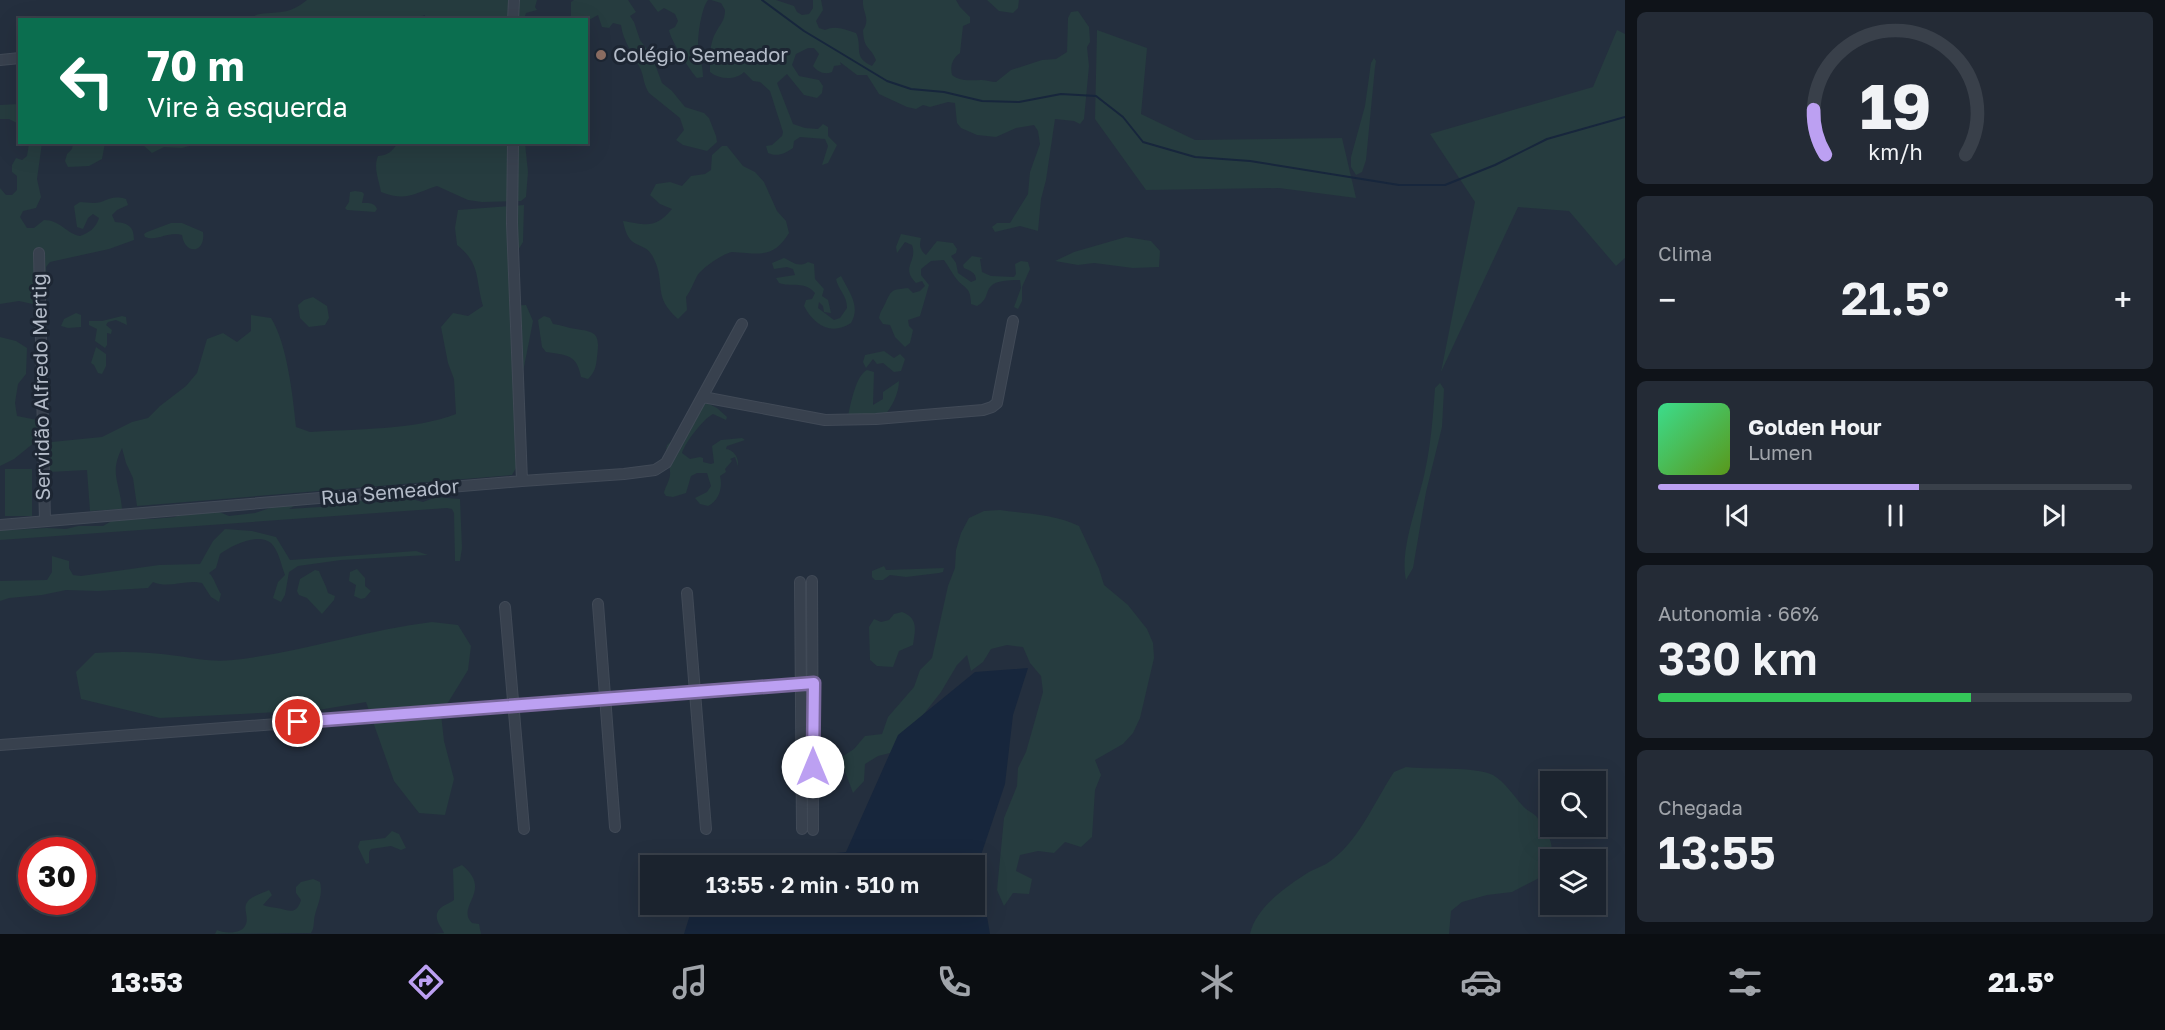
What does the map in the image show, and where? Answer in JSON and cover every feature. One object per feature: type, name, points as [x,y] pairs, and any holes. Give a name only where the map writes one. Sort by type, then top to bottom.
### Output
[{"type":"street","points":[[513,18],[514,0]]},
{"type":"street","points":[[0,60],[18,58]]},
{"type":"street","points":[[513,144],[512,223],[522,481]]},
{"type":"street","name":"Servidão Alfredo Mertig","points":[[39,253],[45,521]]},
{"type":"street","points":[[703,397],[825,420],[876,419],[983,410],[997,403],[1013,321]]},
{"type":"street","name":"Rua Semeador","points":[[0,525],[655,470],[666,463],[671,456],[742,324]]},
{"type":"street","points":[[800,582],[801,684],[807,829],[814,683],[812,581]]},
{"type":"street","points":[[687,592],[706,829]]},
{"type":"street","points":[[598,604],[603,699],[615,827]]},
{"type":"street","points":[[505,607],[524,829]]},
{"type":"street","points":[[0,745],[814,683]]},
{"type":"green space","points":[[307,0],[537,0],[535,7],[537,10],[526,13],[526,18],[425,18],[425,15],[415,18],[250,18],[260,14],[289,10]]},
{"type":"green space","points":[[574,0],[628,0],[636,12],[630,16],[640,40],[652,56],[662,83],[685,107],[704,113],[709,118],[717,142],[707,151],[683,145],[676,140],[684,130],[680,118],[649,93],[621,25],[613,23],[609,28],[602,27],[598,15],[588,20],[588,18],[571,18],[571,2]]},
{"type":"green space","points":[[649,0],[708,0],[701,18],[698,42],[703,77],[697,78],[673,40],[669,30],[675,27],[678,21],[675,14],[664,8],[658,12]]},
{"type":"green space","points":[[711,0],[776,0],[794,6],[802,15],[809,14],[813,8],[813,0],[821,0],[823,10],[816,21],[819,28],[825,30],[840,28],[856,33],[860,55],[866,63],[872,66],[876,60],[865,41],[863,30],[866,19],[863,0],[956,0],[970,17],[970,23],[963,26],[960,53],[952,63],[952,75],[962,80],[996,82],[1011,70],[1042,60],[1056,59],[1067,52],[1068,18],[1071,12],[1078,11],[1089,27],[1090,42],[1087,47],[1089,66],[1084,119],[1080,124],[1055,119],[1041,199],[1038,231],[1020,226],[995,232],[992,227],[997,223],[1010,223],[1028,194],[1030,172],[1040,144],[1038,131],[1034,125],[1016,128],[996,137],[977,135],[961,128],[957,123],[955,103],[948,102],[930,107],[923,105],[916,109],[907,107],[879,94],[867,75],[857,75],[840,62],[841,65],[834,66],[832,72],[819,71],[813,66],[819,54],[814,48],[808,48],[796,54],[792,65],[799,76],[819,80],[823,86],[822,93],[817,98],[804,95],[787,74],[777,83],[793,124],[818,129],[823,124],[828,127],[828,136],[837,145],[828,163],[822,165],[828,146],[825,139],[800,137],[794,141],[793,148],[787,152],[778,155],[768,153],[766,146],[772,145],[782,136],[783,132],[770,91],[760,82],[753,81],[744,72],[728,78],[710,72],[712,41],[725,14],[721,3]]},
{"type":"green space","points":[[987,0],[1019,0],[1018,8],[1013,13],[999,11]]},
{"type":"green space","points":[[1097,30],[1147,48],[1141,114],[1195,140],[1342,138],[1356,198],[1279,188],[1146,190],[1095,119]]},
{"type":"green space","points":[[1617,30],[1625,34],[1625,258],[1616,266],[1569,211],[1518,207],[1441,372],[1475,202],[1430,134],[1593,87]]},
{"type":"green space","points":[[1374,58],[1376,61],[1366,160],[1362,172],[1356,175],[1351,167],[1351,157],[1365,106],[1371,63]]},
{"type":"green space","points":[[18,104],[18,124],[9,119],[0,119],[0,105]]},
{"type":"green space","points":[[29,144],[42,144],[37,179],[41,197],[36,208],[23,211],[20,217],[27,228],[34,228],[44,220],[80,236],[92,230],[99,218],[93,214],[88,218],[83,229],[77,227],[74,206],[80,202],[98,203],[119,198],[126,199],[128,205],[112,215],[115,222],[127,224],[131,228],[134,240],[109,249],[50,262],[46,267],[47,281],[44,300],[37,305],[19,301],[0,304],[0,188],[6,195],[12,195],[17,190],[17,176],[12,172],[12,165],[16,158],[22,160],[27,156]]},
{"type":"green space","points":[[73,144],[105,144],[102,159],[89,166],[68,167],[65,161]]},
{"type":"green space","points":[[144,144],[196,144],[182,148],[164,147],[152,153]]},
{"type":"green space","points":[[397,144],[525,144],[528,172],[526,197],[521,201],[482,202],[468,200],[437,186],[416,194],[390,195],[381,192],[376,170],[378,156],[390,152]]},
{"type":"green space","points":[[722,146],[727,146],[743,166],[755,172],[764,182],[777,211],[786,221],[789,233],[776,248],[766,253],[732,252],[708,265],[697,276],[686,297],[687,310],[678,319],[670,311],[662,296],[654,259],[646,249],[629,238],[623,221],[650,224],[661,220],[672,209],[660,204],[650,195],[656,184],[670,182],[682,186],[691,176],[705,174],[711,170],[712,155]]},
{"type":"green space","points":[[350,192],[364,194],[362,203],[374,205],[377,209],[375,212],[345,208],[349,202]]},
{"type":"green space","points":[[524,205],[523,242],[514,257],[510,306],[526,305],[533,321],[524,367],[517,381],[519,463],[512,475],[137,506],[133,478],[122,448],[116,465],[116,478],[122,509],[90,511],[87,470],[49,472],[42,443],[102,437],[132,422],[148,418],[186,386],[197,373],[207,339],[223,333],[237,342],[251,331],[251,315],[271,318],[277,329],[288,371],[296,427],[310,432],[384,428],[422,423],[456,414],[454,379],[448,363],[441,327],[453,313],[468,316],[483,306],[474,265],[457,245],[455,228],[458,210]]},
{"type":"green space","points":[[171,223],[182,223],[203,232],[203,239],[198,248],[191,249],[187,246],[182,235],[172,234],[149,238],[144,234]]},
{"type":"green space","points":[[901,234],[921,238],[920,248],[926,255],[937,241],[953,243],[957,249],[956,253],[951,256],[956,263],[958,273],[971,282],[976,280],[975,275],[963,265],[972,256],[983,258],[980,259],[982,272],[991,276],[1014,277],[1015,264],[1021,261],[1028,262],[1030,269],[1022,287],[1022,301],[1018,309],[1014,307],[1021,288],[1020,280],[993,284],[983,301],[977,306],[971,304],[970,293],[958,281],[944,260],[931,261],[921,269],[921,275],[929,285],[920,316],[908,320],[913,330],[910,343],[905,347],[895,337],[890,325],[883,324],[879,318],[893,291],[908,288],[913,293],[925,286],[922,281],[916,283],[909,273],[913,256],[912,245],[905,242],[897,253],[896,247]]},
{"type":"green space","points":[[1126,237],[1151,241],[1160,251],[1159,267],[1133,268],[1094,263],[1078,265],[1055,261],[1074,252]]},
{"type":"green space","points":[[784,258],[798,264],[808,262],[814,264],[815,279],[824,289],[822,296],[828,300],[831,313],[824,312],[819,302],[818,308],[834,320],[840,318],[847,308],[846,300],[836,279],[841,276],[854,305],[854,317],[851,323],[844,327],[830,328],[818,323],[804,306],[806,300],[812,299],[815,293],[802,285],[779,283],[776,278],[795,275],[793,269],[787,267],[774,269],[772,263]]},
{"type":"green space","points":[[313,297],[327,306],[329,318],[325,325],[309,327],[300,318],[298,305]]},
{"type":"green space","points":[[76,313],[81,315],[81,327],[61,326],[64,319]]},
{"type":"green space","points":[[544,316],[550,318],[553,324],[589,331],[596,336],[598,343],[596,364],[594,372],[588,379],[581,377],[577,364],[570,357],[546,352],[542,347],[538,320]]},
{"type":"green space","points":[[126,317],[127,325],[116,320],[106,325],[112,330],[111,334],[107,333],[105,348],[95,341],[97,329],[89,325],[89,321],[102,321]]},
{"type":"green space","points":[[0,337],[16,341],[27,348],[26,374],[18,384],[15,403],[17,416],[42,421],[40,438],[14,459],[0,466]]},
{"type":"green space","points":[[96,347],[106,354],[106,366],[102,374],[98,373],[91,363]]},
{"type":"green space","points":[[884,351],[894,358],[900,354],[905,359],[901,371],[894,372],[883,363],[877,364],[873,359],[866,368],[863,362],[865,355]]},
{"type":"green space","points":[[867,370],[874,372],[873,405],[883,399],[883,392],[899,381],[894,400],[884,416],[848,416],[857,383]]},
{"type":"green space","points":[[1440,383],[1444,389],[1442,427],[1426,492],[1413,568],[1406,580],[1407,540],[1427,461],[1435,388]]},
{"type":"green space","points":[[705,402],[717,408],[727,417],[726,420],[713,414],[709,417],[695,432],[682,453],[690,459],[703,458],[703,462],[711,464],[714,463],[712,446],[721,440],[742,438],[745,440],[727,446],[726,449],[737,457],[738,466],[735,457],[730,459],[732,461],[725,469],[726,472],[720,476],[720,489],[717,497],[708,506],[700,504],[695,498],[707,492],[711,486],[707,473],[697,473],[691,476],[686,493],[673,497],[666,496],[664,493],[670,475],[667,445]]},
{"type":"green space","points":[[5,469],[32,469],[32,516],[5,516]]},
{"type":"green space","points":[[404,497],[423,502],[436,497],[460,499],[462,548],[460,561],[455,561],[454,513],[452,509],[447,508],[0,540],[0,528],[11,530],[66,529],[78,526],[103,526],[120,516],[151,519],[217,511],[229,516],[255,513],[276,506],[294,506],[289,509],[335,506],[352,499],[372,503]]},
{"type":"green space","points":[[1000,510],[1050,517],[1079,526],[1104,585],[1128,605],[1147,629],[1153,643],[1154,658],[1140,718],[1133,733],[1123,744],[1095,760],[1101,775],[1095,790],[1092,837],[1081,847],[1065,842],[1054,853],[1038,851],[1020,855],[1016,871],[1032,879],[1029,894],[1013,893],[1004,906],[997,890],[1004,818],[1017,786],[1018,768],[1026,752],[1043,692],[1041,676],[1030,663],[1023,647],[1007,645],[991,649],[983,662],[971,671],[967,655],[957,665],[941,692],[894,752],[878,756],[865,764],[864,781],[853,793],[840,758],[854,749],[865,736],[882,734],[888,717],[914,687],[920,670],[932,658],[948,586],[955,568],[956,550],[961,533],[969,518],[984,511]]},
{"type":"green space","points":[[225,529],[252,531],[276,537],[290,560],[416,551],[428,555],[341,560],[298,566],[289,572],[285,595],[281,602],[273,598],[278,582],[285,575],[278,554],[271,543],[259,539],[238,544],[220,554],[216,568],[209,573],[221,594],[219,602],[211,597],[202,583],[196,582],[165,585],[153,582],[148,588],[66,590],[0,601],[0,581],[47,580],[52,572],[52,556],[69,561],[69,568],[73,575],[81,576],[159,565],[200,564],[213,541]]},
{"type":"green space","points":[[884,566],[886,570],[944,568],[943,572],[939,573],[906,577],[890,575],[883,580],[875,580],[872,577],[872,571]]},
{"type":"green space","points":[[357,569],[365,578],[365,586],[371,591],[361,599],[354,596],[356,585],[349,581],[350,572]]},
{"type":"green space","points":[[315,570],[319,571],[328,593],[335,596],[322,614],[297,591],[300,579]]},
{"type":"green space","points":[[902,612],[911,618],[915,626],[913,645],[899,651],[893,667],[877,666],[870,660],[869,627],[874,619],[881,622],[889,620],[894,614]]},
{"type":"green space","points":[[432,622],[458,625],[471,646],[468,670],[441,714],[444,741],[454,779],[445,815],[419,813],[394,781],[366,702],[318,710],[160,718],[81,699],[76,672],[95,653],[147,653],[205,660],[233,660]]},
{"type":"green space","points":[[1406,767],[1475,770],[1493,775],[1536,816],[1540,822],[1540,837],[1549,837],[1552,849],[1540,849],[1540,878],[1512,892],[1487,895],[1462,902],[1451,911],[1449,934],[1250,934],[1259,915],[1274,898],[1300,878],[1326,864],[1347,845],[1364,822],[1394,772]]},
{"type":"green space","points":[[392,831],[399,834],[406,848],[401,850],[391,846],[371,849],[369,863],[366,864],[358,847],[360,841],[385,838]]},
{"type":"green space","points":[[462,865],[471,874],[475,883],[468,917],[472,923],[479,924],[481,934],[432,934],[444,933],[437,915],[442,907],[454,900],[453,869]]},
{"type":"green space","points":[[313,879],[320,882],[321,891],[311,933],[215,934],[217,930],[229,932],[241,930],[247,921],[246,904],[248,901],[269,890],[272,895],[263,905],[294,910],[301,900],[296,893],[296,887],[301,882]]},
{"type":"water","points":[[1028,668],[1013,715],[1005,784],[981,855],[817,855],[846,852],[898,735],[975,672]]},
{"type":"water","points":[[985,905],[990,934],[684,934],[690,915],[985,915]]},
{"type":"waterway","points":[[762,0],[804,31],[887,81],[911,89],[944,92],[982,101],[1019,102],[1061,94],[1096,96],[1123,117],[1143,142],[1195,157],[1250,161],[1399,185],[1445,185],[1495,165],[1547,139],[1625,117]]},
{"type":"place","name":"Colégio Semeador","points":[[601,55]]},
{"type":"route","points":[[298,722],[814,683],[813,767]]}]
